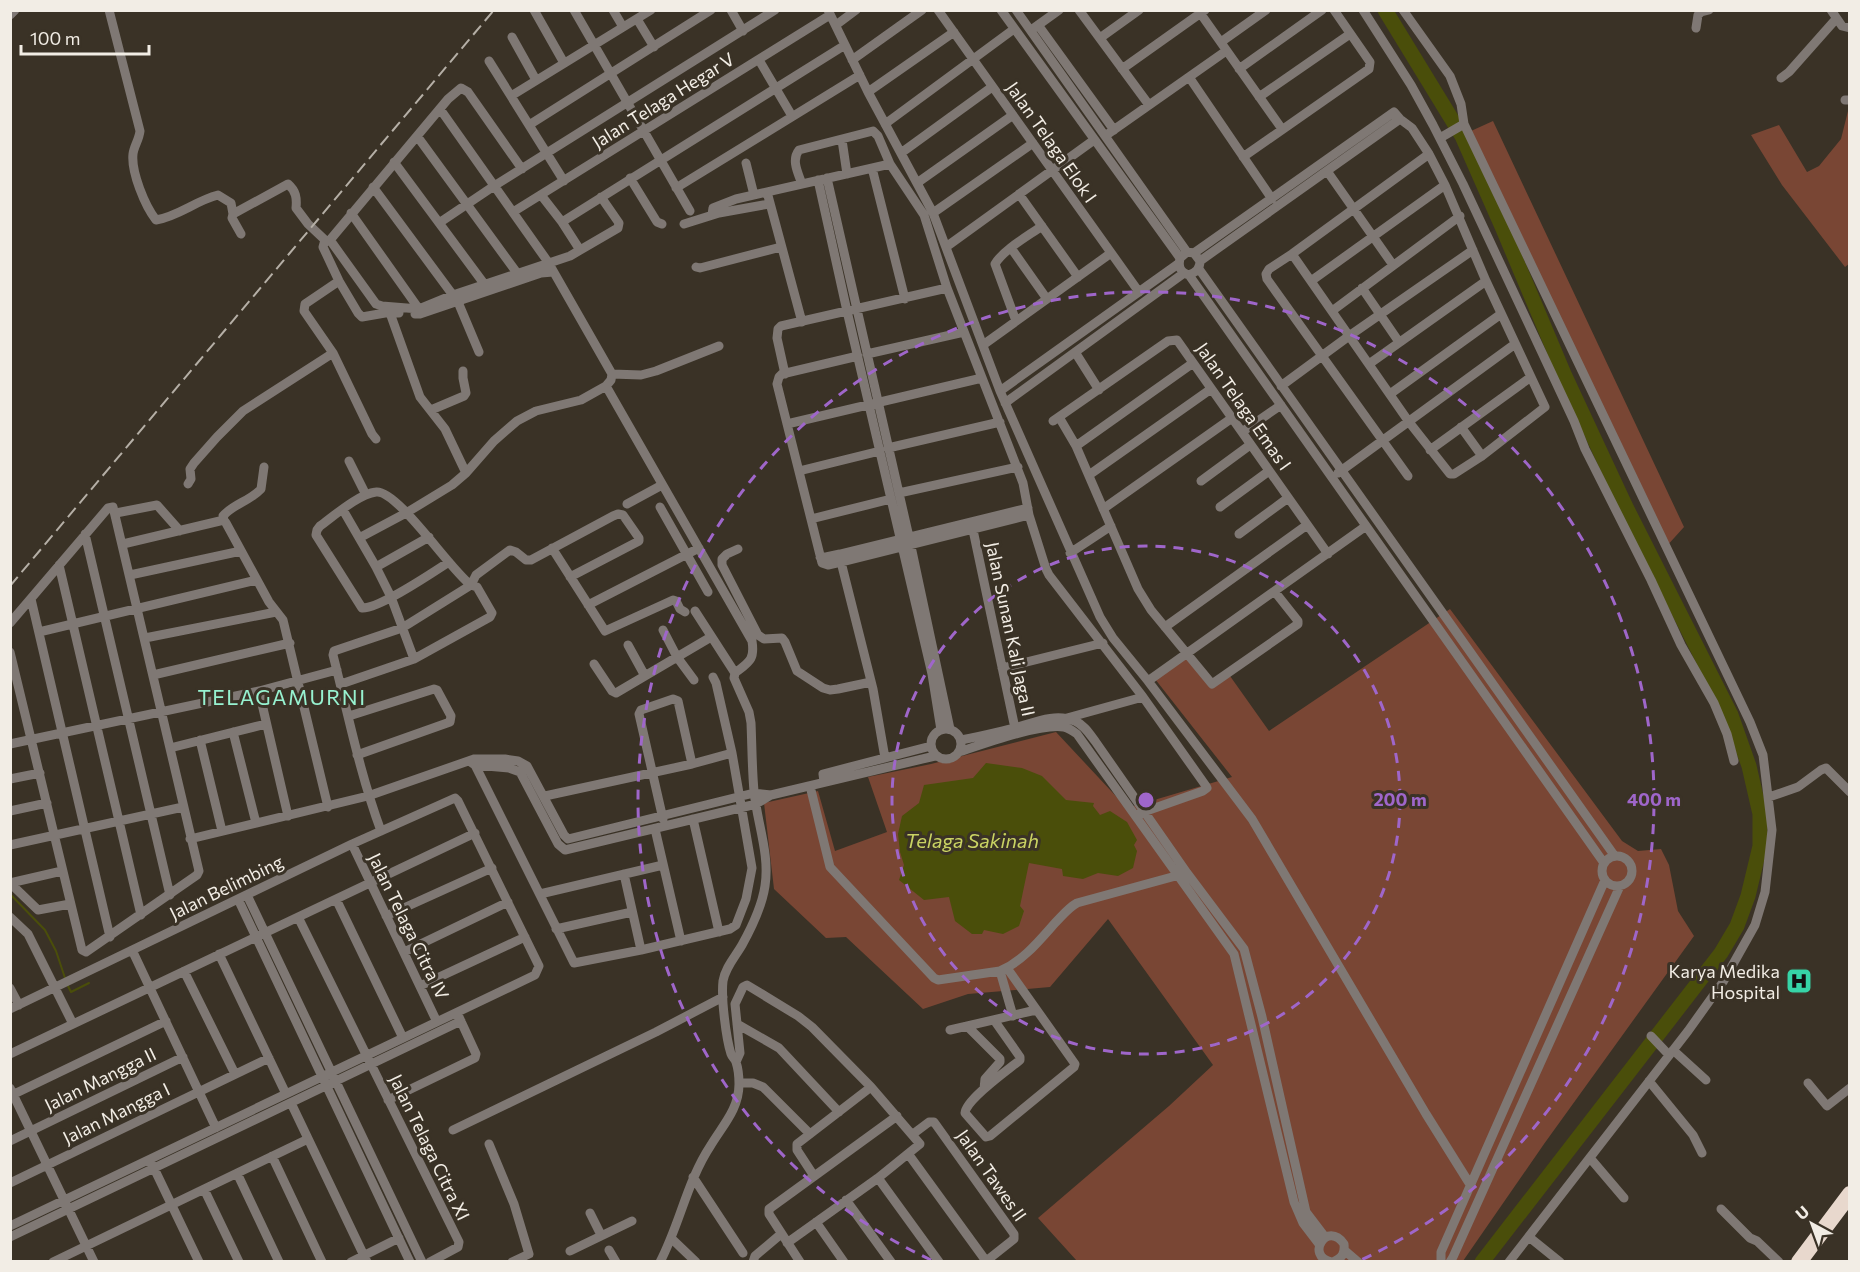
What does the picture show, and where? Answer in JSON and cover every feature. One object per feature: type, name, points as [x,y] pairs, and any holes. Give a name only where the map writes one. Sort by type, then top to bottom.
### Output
[{"type":"highway","points":[[1799,1262],[1850,1194]]},
{"type":"highway","points":[[1812,1262],[1850,1211]]},
{"type":"street","points":[[10,15],[15,10]]},
{"type":"street","points":[[110,10],[140,131],[133,160],[147,210],[156,220],[178,214],[195,203],[218,195],[231,203],[232,217],[241,234]]},
{"type":"street","points":[[534,10],[564,63]]},
{"type":"street","points":[[574,10],[626,104],[690,211]]},
{"type":"street","points":[[613,10],[623,27]]},
{"type":"street","points":[[511,96],[651,10]]},
{"type":"street","points":[[529,125],[711,10]]},
{"type":"street","points":[[731,10],[742,31]]},
{"type":"street","points":[[439,223],[494,186],[775,10]]},
{"type":"street","points":[[836,25],[856,10]]},
{"type":"street","points":[[852,60],[922,10]]},
{"type":"street","name":"Jalan Telaga Elok I","points":[[938,10],[1139,292]]},
{"type":"street","points":[[1001,10],[1094,140],[1190,260],[1195,273],[1187,274],[1005,403]]},
{"type":"street","points":[[1016,10],[1034,28],[1114,130]]},
{"type":"street","points":[[1034,28],[1059,10]]},
{"type":"street","points":[[1079,10],[1149,105]]},
{"type":"street","points":[[1100,38],[1139,10]]},
{"type":"street","points":[[1221,42],[1266,10]]},
{"type":"street","points":[[1239,69],[1322,10]]},
{"type":"street","points":[[1243,157],[1369,69],[1370,62],[1334,10]]},
{"type":"street","points":[[1363,10],[1443,136],[1585,449],[1681,645],[1714,704],[1727,734],[1734,761]]},
{"type":"street","points":[[1402,10],[1450,76],[1461,104],[1461,126],[1750,722],[1763,756],[1769,797],[1772,844],[1765,892],[1755,925],[1723,982],[1509,1262]]},
{"type":"street","points":[[1696,28],[1698,15],[1709,10]]},
{"type":"street","points":[[1122,69],[1201,12],[1282,129]]},
{"type":"street","points":[[829,13],[868,92],[933,213],[1000,391],[1070,553],[1103,622],[1252,819],[1470,1186]]},
{"type":"street","name":"Jalan Telaga Hegar V","points":[[513,212],[759,60],[829,13]]},
{"type":"street","points":[[1781,78],[1789,72],[1834,15],[1842,26],[1850,28]]},
{"type":"street","points":[[637,19],[654,47]]},
{"type":"street","points":[[885,124],[1014,28]]},
{"type":"street","points":[[1034,28],[1190,260],[1614,855]]},
{"type":"street","points":[[868,92],[954,32]]},
{"type":"street","points":[[1259,97],[1350,34]]},
{"type":"street","points":[[512,37],[536,80]]},
{"type":"street","points":[[562,222],[845,45]]},
{"type":"street","points":[[1105,136],[1227,51]]},
{"type":"street","points":[[759,60],[792,116]]},
{"type":"street","points":[[489,61],[564,181]]},
{"type":"street","points":[[676,188],[860,75]]},
{"type":"street","points":[[1189,77],[1272,199]]},
{"type":"street","points":[[901,153],[992,87]]},
{"type":"street","points":[[522,169],[464,89],[458,89],[330,240],[376,304],[382,306],[418,309],[541,273],[553,272]]},
{"type":"street","points":[[361,537],[452,485],[466,473],[494,441],[517,421],[536,411],[581,400],[606,386],[611,380],[612,374],[549,262],[440,109]]},
{"type":"street","points":[[1292,254],[1409,422],[1450,474],[1454,474],[1482,456],[1545,407],[1486,281],[1445,185],[1412,128],[1400,119],[1399,115],[1393,112],[1190,260],[1187,274],[1604,863]]},
{"type":"street","points":[[917,183],[1013,115]]},
{"type":"street","points":[[1000,391],[1139,292],[1327,171],[1400,119]]},
{"type":"street","points":[[1443,136],[1461,126]]},
{"type":"street","points":[[802,184],[795,160],[799,150],[873,131],[876,132],[890,164],[924,215],[947,288],[1018,467],[1028,511],[1046,569],[1143,697],[1207,788],[1139,813]]},
{"type":"street","points":[[417,136],[517,273]]},
{"type":"street","points":[[842,140],[847,174]]},
{"type":"street","points":[[946,247],[1094,140]]},
{"type":"street","points":[[933,213],[1033,143]]},
{"type":"street","points":[[1408,476],[1266,276],[1267,270],[1429,154]]},
{"type":"street","points":[[394,162],[485,285]]},
{"type":"street","points":[[746,163],[754,195]]},
{"type":"street","points":[[712,214],[713,208],[754,195],[890,164]]},
{"type":"street","points":[[872,168],[905,299]]},
{"type":"street","points":[[1327,171],[1393,265]]},
{"type":"street","points":[[630,178],[657,222],[662,224]]},
{"type":"street","points":[[823,179],[946,729]]},
{"type":"street","points":[[233,214],[288,184],[294,191],[296,208],[325,240],[323,247],[339,281],[362,317],[390,313],[420,314],[485,285],[570,256],[620,226],[601,197]]},
{"type":"street","points":[[1311,281],[1445,185]]},
{"type":"street","points":[[373,187],[455,298],[479,352]]},
{"type":"street","points":[[767,192],[802,322]]},
{"type":"street","points":[[1019,194],[1078,277]]},
{"type":"street","points":[[541,195],[580,250]]},
{"type":"street","points":[[684,224],[712,214],[769,204]]},
{"type":"street","points":[[351,213],[418,309]]},
{"type":"street","points":[[1332,311],[1460,216]]},
{"type":"street","points":[[1016,321],[995,264],[997,260],[1042,226]]},
{"type":"street","points":[[696,267],[700,268],[781,247]]},
{"type":"street","points":[[1011,249],[1047,299]]},
{"type":"street","points":[[1281,386],[1473,250]]},
{"type":"street","points":[[983,345],[1111,253]]},
{"type":"street","points":[[339,281],[305,304],[304,311],[333,353],[376,439]]},
{"type":"street","points":[[1369,364],[1486,281]]},
{"type":"street","points":[[785,374],[777,332],[781,326],[947,288]]},
{"type":"street","points":[[1362,288],[1399,342]]},
{"type":"street","points":[[390,313],[420,397],[445,429],[466,473]]},
{"type":"street","points":[[1390,394],[1501,314]]},
{"type":"street","points":[[964,332],[779,377],[777,384],[822,563],[825,565],[841,562],[906,542],[1028,511]]},
{"type":"street","name":"Jalan Telaga Emas I","points":[[1076,446],[1056,419],[1175,339],[1328,554]]},
{"type":"street","points":[[1332,477],[1515,344]]},
{"type":"street","points":[[612,374],[641,375],[719,346]]},
{"type":"street","points":[[1075,352],[1099,390]]},
{"type":"street","points":[[188,484],[191,479],[190,469],[194,463],[243,411],[333,353]]},
{"type":"street","points":[[1193,363],[1076,446],[1138,589],[1151,610],[1212,684],[1299,624],[1275,592]]},
{"type":"street","points":[[431,410],[464,396],[466,393],[463,371]]},
{"type":"street","points":[[1430,450],[1531,377]]},
{"type":"street","points":[[787,424],[982,378]]},
{"type":"street","points":[[606,386],[752,640],[752,659],[735,673]]},
{"type":"street","points":[[1089,475],[1211,389]]},
{"type":"street","points":[[1242,432],[1281,405]]},
{"type":"street","points":[[1103,509],[1232,418]]},
{"type":"street","points":[[799,471],[1000,422]]},
{"type":"street","points":[[1461,427],[1482,456]]},
{"type":"street","points":[[1201,481],[1250,445]]},
{"type":"street","points":[[349,461],[366,495]]},
{"type":"street","points":[[264,467],[261,489],[223,516],[257,580],[283,620],[328,807]]},
{"type":"street","points":[[811,519],[895,496],[1018,467]]},
{"type":"street","points":[[1220,507],[1269,471]]},
{"type":"street","points":[[627,504],[662,485]]},
{"type":"street","points":[[341,684],[414,659],[492,613],[477,587],[463,579],[429,537],[387,494],[378,491],[366,495],[320,526],[316,535],[362,608],[390,597],[449,562]]},
{"type":"street","points":[[1239,534],[1288,498]]},
{"type":"street","points":[[116,513],[157,505],[180,531]]},
{"type":"street","points":[[10,623],[108,508],[113,507],[198,873],[170,895],[86,952],[83,951],[70,904],[10,652]]},
{"type":"street","points":[[660,507],[708,592]]},
{"type":"street","points":[[343,510],[361,537],[376,567],[414,659]]},
{"type":"street","points":[[820,557],[973,530],[1028,511]]},
{"type":"street","points":[[381,831],[368,796],[357,755],[333,655],[334,651],[402,628],[471,585],[476,575],[510,550],[526,560],[531,560],[618,514],[623,515],[640,540],[570,576]]},
{"type":"street","points":[[123,544],[224,520]]},
{"type":"street","points":[[1165,627],[1307,525]]},
{"type":"street","points":[[1070,553],[1111,526]]},
{"type":"street","points":[[1148,681],[1366,526]]},
{"type":"street","name":"Jalan Sunan Kali Jaga II","points":[[973,530],[1016,731]]},
{"type":"street","points":[[85,534],[170,895]]},
{"type":"street","points":[[376,567],[429,537]]},
{"type":"street","points":[[552,548],[605,631],[673,600],[682,612],[690,612],[711,637],[735,673],[735,684],[749,712],[751,723],[754,793],[766,868],[765,887],[759,908],[723,981],[730,1048],[736,1062],[739,1083],[736,1103],[733,1112],[705,1154],[693,1177],[672,1239],[660,1262]]},
{"type":"street","points":[[588,605],[699,548]]},
{"type":"street","points":[[738,549],[722,559],[722,566],[758,635],[764,639],[782,638],[797,670],[823,688],[838,689],[871,682]]},
{"type":"street","points":[[130,575],[241,551]]},
{"type":"street","points":[[841,562],[871,682],[885,758]]},
{"type":"street","points":[[59,565],[141,915]]},
{"type":"street","points":[[39,632],[257,580]]},
{"type":"street","points":[[31,598],[110,936]]},
{"type":"street","points":[[145,638],[276,612]]},
{"type":"street","points":[[663,630],[677,657],[694,680]]},
{"type":"street","points":[[594,664],[613,693],[616,693],[711,637]]},
{"type":"street","points":[[153,675],[290,643]]},
{"type":"street","points":[[1002,668],[1103,643]]},
{"type":"street","points":[[628,645],[645,676]]},
{"type":"street","points":[[10,744],[259,691],[337,670]]},
{"type":"street","points":[[473,762],[574,963],[730,929],[736,925],[746,899],[752,868],[732,753],[716,682],[712,677]]},
{"type":"street","points":[[349,716],[434,688],[451,716],[450,723],[357,755]]},
{"type":"street","points":[[259,691],[288,816]]},
{"type":"street","points":[[1065,723],[1143,697]]},
{"type":"street","points":[[681,941],[663,865],[660,828],[662,816],[639,714],[644,708],[673,699],[678,701],[692,764]]},
{"type":"street","points":[[959,752],[1049,718],[1065,723],[1075,721],[1085,728],[1234,954],[1294,1202],[1303,1223],[1322,1241]]},
{"type":"street","points":[[170,748],[266,724]]},
{"type":"street","points":[[511,764],[523,775],[558,844],[565,850],[756,804],[771,795],[824,782],[935,756],[945,760],[956,757],[961,748],[961,740],[954,731],[946,729],[933,736],[930,746],[935,756]]},
{"type":"street","points":[[961,740],[1016,731]]},
{"type":"street","points":[[233,732],[256,824]]},
{"type":"street","points":[[200,740],[222,831]]},
{"type":"street","points":[[824,782],[822,774],[930,746]]},
{"type":"street","points":[[544,796],[692,764],[732,753]]},
{"type":"street","points":[[190,839],[328,807],[473,762],[527,766],[568,839],[740,796],[754,793],[771,795]]},
{"type":"street","points":[[1769,797],[1798,787],[1826,768],[1850,792]]},
{"type":"street","points":[[10,779],[40,773]]},
{"type":"street","points":[[810,786],[830,867],[934,978],[943,981],[1004,970],[1024,957],[1071,906],[1077,903],[1183,874]]},
{"type":"street","name":"Jalan Belimbing","points":[[15,1007],[352,844],[453,798],[456,798],[475,832]]},
{"type":"street","points":[[10,812],[46,803]]},
{"type":"street","points":[[10,845],[183,807]]},
{"type":"street","points":[[693,819],[719,932]]},
{"type":"street","points":[[10,1054],[475,832],[539,966],[535,975],[458,1017],[67,1204],[10,1226]]},
{"type":"street","name":"Jalan Telaga Citra IV","points":[[352,844],[437,1022]]},
{"type":"street","points":[[1614,855],[1622,856],[1629,860],[1633,867],[1632,876],[1627,883],[1620,886],[1611,885],[1601,872],[1604,863],[1614,855]]},
{"type":"street","points":[[540,894],[663,865]]},
{"type":"street","points":[[387,916],[492,868]]},
{"type":"street","points":[[10,883],[62,872]]},
{"type":"street","points":[[624,874],[641,950]]},
{"type":"street","points":[[1183,874],[1244,949],[1262,1017],[1306,1212],[1322,1241],[1319,1250],[1321,1256],[1326,1260],[1336,1261],[1344,1250],[1344,1244],[1335,1237],[1322,1241]]},
{"type":"street","points":[[1441,1262],[1441,1252],[1605,880]]},
{"type":"street","points":[[10,883],[38,910],[70,904]]},
{"type":"street","points":[[1450,1262],[1620,886]]},
{"type":"street","points":[[243,897],[324,1081],[410,1262]]},
{"type":"street","points":[[336,899],[403,1038]]},
{"type":"street","points":[[404,952],[508,902]]},
{"type":"street","points":[[556,929],[632,912]]},
{"type":"street","points":[[10,917],[28,934],[72,1024]]},
{"type":"street","name":"Jalan Telaga Citra XI","points":[[298,917],[460,1244],[430,1262]]},
{"type":"street","points":[[260,935],[334,1077],[422,1262]]},
{"type":"street","points":[[420,986],[525,937]]},
{"type":"street","points":[[1234,954],[1244,949]]},
{"type":"street","points":[[132,950],[216,1128]]},
{"type":"street","points":[[219,954],[365,1258]]},
{"type":"street","points":[[994,1020],[1019,1055],[1020,1060],[984,1089],[964,1110],[986,1137],[1074,1067],[1075,1061],[1004,970]]},
{"type":"street","points":[[1004,970],[1013,1016]]},
{"type":"street","points":[[184,971],[235,1074]]},
{"type":"street","points":[[736,1062],[740,1053],[735,1004],[743,987],[747,985],[806,1022],[871,1087],[920,1144],[909,1155],[816,1222],[755,1256],[753,1262]]},
{"type":"street","points":[[10,988],[15,1007]]},
{"type":"street","points":[[453,1130],[656,1032],[723,996]]},
{"type":"street","points":[[950,1030],[1036,1010]]},
{"type":"street","points":[[369,1060],[403,1038],[437,1022],[458,1017]]},
{"type":"street","points":[[388,1100],[475,1058],[476,1054],[458,1017]]},
{"type":"street","points":[[94,1262],[12,1093],[166,1022]]},
{"type":"street","points":[[737,1024],[779,1048],[839,1112]]},
{"type":"street","points":[[968,1026],[1000,1059],[985,1079],[984,1089]]},
{"type":"street","points":[[1655,1039],[1706,1080]]},
{"type":"street","name":"Jalan Mangga II","points":[[10,1141],[183,1057]]},
{"type":"street","name":"Jalan Mangga I","points":[[10,1183],[269,1058]]},
{"type":"street","points":[[1649,1081],[1693,1135],[1702,1154]]},
{"type":"street","points":[[739,1083],[753,1083],[763,1087],[810,1134]]},
{"type":"street","points":[[1808,1083],[1827,1106],[1850,1088]]},
{"type":"street","points":[[814,1176],[796,1147],[871,1087]]},
{"type":"street","points":[[152,1164],[216,1128],[288,1098]]},
{"type":"street","points":[[800,1262],[769,1214],[769,1209],[897,1116]]},
{"type":"street","name":"Jalan Tawes II","points":[[913,1134],[929,1122],[934,1122],[1014,1234],[1014,1239],[985,1261]]},
{"type":"street","points":[[53,1262],[308,1139]]},
{"type":"street","points":[[489,1144],[513,1204],[530,1258],[512,1262]]},
{"type":"street","points":[[909,1155],[985,1261]]},
{"type":"street","points":[[272,1156],[322,1262]]},
{"type":"street","points":[[1590,1158],[1624,1198]]},
{"type":"street","points":[[152,1164],[199,1262]]},
{"type":"street","points":[[237,1173],[279,1262]]},
{"type":"street","points":[[693,1177],[743,1253]]},
{"type":"street","points":[[878,1178],[939,1262]]},
{"type":"street","points":[[204,1189],[239,1262]]},
{"type":"street","points":[[846,1200],[891,1262]]},
{"type":"street","points":[[10,1237],[67,1204]]},
{"type":"street","points":[[1721,1209],[1750,1238],[1757,1241],[1779,1262]]},
{"type":"street","points":[[590,1212],[601,1235]]},
{"type":"street","points":[[570,1251],[632,1221]]},
{"type":"street","points":[[816,1222],[844,1262]]},
{"type":"street","points":[[1529,1237],[1560,1262]]},
{"type":"street","points":[[351,1262],[365,1258],[399,1239]]},
{"type":"street","points":[[672,1239],[696,1262]]},
{"type":"street","points":[[609,1250],[616,1262]]},
{"type":"street","points":[[1344,1250],[1358,1262]]},
{"type":"shaded area","points":[[1849,107],[1850,263],[1845,267],[1782,185],[1751,135],[1779,125],[1807,172],[1819,166],[1841,139]]},
{"type":"shaded area","points":[[1493,121],[1684,527],[1665,548],[1471,131]]},
{"type":"shaded area","points":[[1450,609],[1622,841],[1638,851],[1661,849],[1669,865],[1678,911],[1694,936],[1463,1261],[1077,1261],[1038,1218],[1169,1106],[1213,1065],[1108,919],[1050,987],[968,994],[923,1009],[846,937],[826,938],[774,889],[764,803],[818,791],[835,851],[887,832],[868,777],[931,764],[1056,732],[1127,808],[1232,777],[1155,679],[1188,657],[1211,688],[1230,676],[1269,731]]},
{"type":"water","name":"Telaga Sakinah","points":[[986,763],[1022,768],[1042,776],[1066,800],[1094,803],[1093,806],[1100,815],[1110,811],[1127,822],[1137,840],[1134,845],[1137,851],[1133,868],[1118,876],[1098,873],[1083,879],[1063,876],[1062,869],[1029,863],[1020,906],[1024,911],[1019,926],[1003,934],[984,930],[982,934],[972,934],[955,921],[949,897],[924,900],[899,880],[904,865],[898,834],[902,816],[919,803],[924,785],[973,778]]},
{"type":"waterway","points":[[1385,10],[1462,136],[1564,374],[1625,505],[1731,715],[1749,766],[1760,814],[1760,846],[1748,896],[1737,926],[1721,953],[1482,1262]]},
{"type":"waterway","points":[[10,894],[45,930],[56,951],[65,978]]},
{"type":"waterway","points":[[67,984],[71,992],[89,983]]},
{"type":"railway","points":[[10,586],[494,10]]},
{"type":"place","name":"Karya Medika Hospital","points":[[1799,981]]},
{"type":"district","name":"TELAGAMURNI","points":[[282,696]]}]
